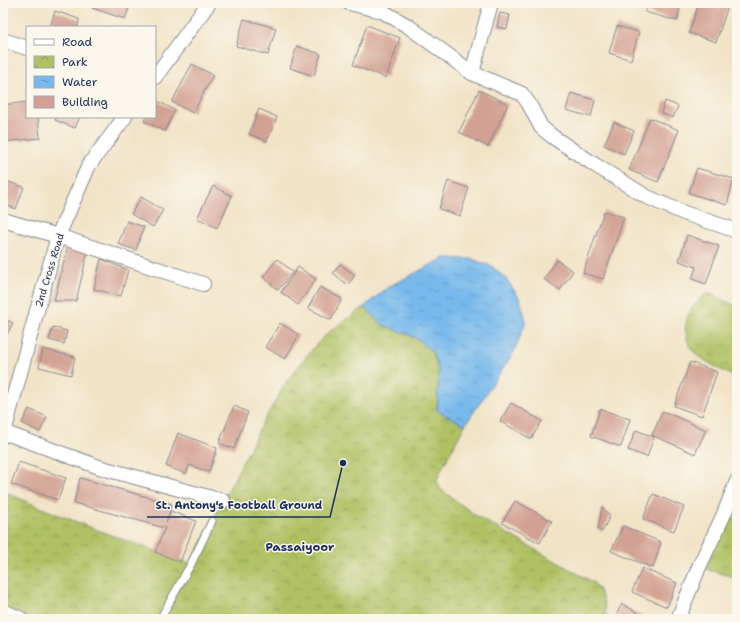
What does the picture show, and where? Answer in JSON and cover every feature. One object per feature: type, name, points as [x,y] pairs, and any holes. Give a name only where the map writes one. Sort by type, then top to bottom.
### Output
[{"type":"street","points":[[156,75],[209,3]]},
{"type":"street","points":[[349,3],[382,11],[408,26],[472,73],[522,94],[541,127],[553,137],[647,197],[684,213],[737,231]]},
{"type":"street","points":[[472,73],[491,3]]},
{"type":"street","points":[[3,40],[26,48]]},
{"type":"street","name":"2nd Cross Road","points":[[3,434],[58,236],[89,165],[124,118]]},
{"type":"street","points":[[3,220],[58,236],[203,284]]},
{"type":"street","points":[[3,434],[102,468],[223,501]]},
{"type":"street","points":[[681,618],[699,567],[724,514],[737,481]]},
{"type":"street","points":[[3,611],[21,619]]},
{"type":"lane","points":[[160,619],[191,564],[212,521]]},
{"type":"green space","points":[[707,293],[737,306],[737,378],[698,356],[689,345],[686,331],[687,318],[697,302]]},
{"type":"green space","points":[[364,307],[383,325],[414,337],[432,351],[439,371],[437,410],[465,425],[440,472],[437,481],[440,489],[478,517],[594,583],[600,591],[603,600],[606,619],[21,619],[3,611],[3,491],[72,520],[191,564],[263,422],[287,381],[314,347],[329,332]]},
{"type":"green space","points":[[724,514],[737,519],[737,578],[699,567]]},
{"type":"water","points":[[444,258],[472,259],[493,267],[507,280],[520,299],[526,321],[514,352],[465,425],[437,410],[439,371],[432,351],[414,337],[383,325],[364,307],[388,287]]},
{"type":"building","points":[[94,3],[131,3],[125,19],[92,8]]},
{"type":"building","points":[[648,3],[681,3],[677,21],[645,12]]},
{"type":"building","points":[[699,3],[729,3],[716,42],[689,33]]},
{"type":"building","points":[[55,11],[79,19],[78,26],[50,26]]},
{"type":"building","points":[[500,13],[510,15],[507,29],[497,27]]},
{"type":"building","points":[[244,19],[276,28],[268,55],[236,46]]},
{"type":"building","points":[[367,25],[400,38],[386,78],[353,65]]},
{"type":"building","points":[[617,26],[639,32],[631,60],[609,53]]},
{"type":"building","points":[[297,46],[321,54],[314,76],[290,68]]},
{"type":"building","points":[[192,64],[213,75],[193,113],[172,102]]},
{"type":"building","points":[[479,90],[508,104],[488,147],[459,132]]},
{"type":"building","points":[[571,93],[595,100],[591,117],[566,110]]},
{"type":"building","points":[[156,100],[175,110],[165,131],[144,121],[146,118],[156,118]]},
{"type":"building","points":[[665,101],[678,106],[673,118],[661,113]]},
{"type":"building","points":[[26,102],[26,118],[38,118],[40,138],[3,142],[3,105]]},
{"type":"building","points":[[259,109],[277,117],[267,141],[249,134]]},
{"type":"building","points":[[56,118],[80,118],[75,128],[55,120]]},
{"type":"building","points":[[650,118],[679,130],[658,182],[629,170]]},
{"type":"building","points":[[614,122],[634,131],[624,154],[604,145]]},
{"type":"building","points":[[697,168],[734,179],[727,205],[689,193]]},
{"type":"building","points":[[3,180],[24,187],[16,209],[3,204]]},
{"type":"building","points":[[448,181],[469,188],[460,216],[439,209]]},
{"type":"building","points":[[213,186],[232,196],[217,228],[197,218]]},
{"type":"building","points":[[141,197],[163,210],[153,227],[131,214]]},
{"type":"building","points":[[604,211],[624,217],[603,279],[583,273]]},
{"type":"building","points":[[127,221],[144,227],[136,250],[118,244]]},
{"type":"building","points":[[687,235],[719,246],[706,284],[692,279],[696,267],[679,261]]},
{"type":"building","points":[[68,245],[88,251],[76,301],[54,301]]},
{"type":"building","points":[[101,259],[128,270],[121,296],[94,289]]},
{"type":"building","points":[[277,259],[293,272],[278,290],[263,277]]},
{"type":"building","points":[[557,260],[573,271],[560,290],[544,279]]},
{"type":"building","points":[[340,264],[355,275],[348,285],[333,273]]},
{"type":"building","points":[[298,267],[316,279],[298,305],[281,292]]},
{"type":"building","points":[[320,287],[342,299],[331,320],[308,308]]},
{"type":"building","points":[[3,318],[13,323],[3,342]]},
{"type":"building","points":[[280,323],[299,335],[285,359],[265,347]]},
{"type":"building","points":[[53,327],[67,331],[64,344],[49,340]]},
{"type":"building","points":[[43,349],[75,357],[71,375],[39,367]]},
{"type":"building","points":[[690,362],[717,372],[702,416],[674,406]]},
{"type":"building","points":[[511,403],[542,421],[531,439],[500,421]]},
{"type":"building","points":[[234,406],[248,412],[234,449],[219,443]]},
{"type":"building","points":[[29,409],[47,417],[40,432],[22,423]]},
{"type":"building","points":[[600,409],[630,419],[621,447],[591,436]]},
{"type":"building","points":[[663,411],[706,430],[695,454],[652,435]]},
{"type":"building","points":[[636,430],[654,437],[647,457],[628,450]]},
{"type":"building","points":[[178,433],[217,448],[209,472],[189,465],[186,474],[166,466]]},
{"type":"building","points":[[19,462],[66,478],[58,500],[11,484]]},
{"type":"building","points":[[80,478],[172,504],[166,522],[171,511],[196,521],[180,562],[155,552],[165,528],[74,503]]},
{"type":"building","points":[[653,494],[684,507],[674,531],[643,519]]},
{"type":"building","points":[[515,501],[552,521],[540,543],[502,523]]},
{"type":"building","points":[[602,507],[610,516],[602,532],[598,529]]},
{"type":"building","points":[[623,526],[661,542],[653,568],[611,551]]},
{"type":"building","points":[[642,568],[677,583],[667,607],[632,592]]},
{"type":"building","points":[[622,604],[649,619],[614,619]]},
{"type":"place","name":"St. Antony's Football Ground","points":[[343,463]]},
{"type":"district","name":"Passaiyoor","points":[[300,547]]}]
